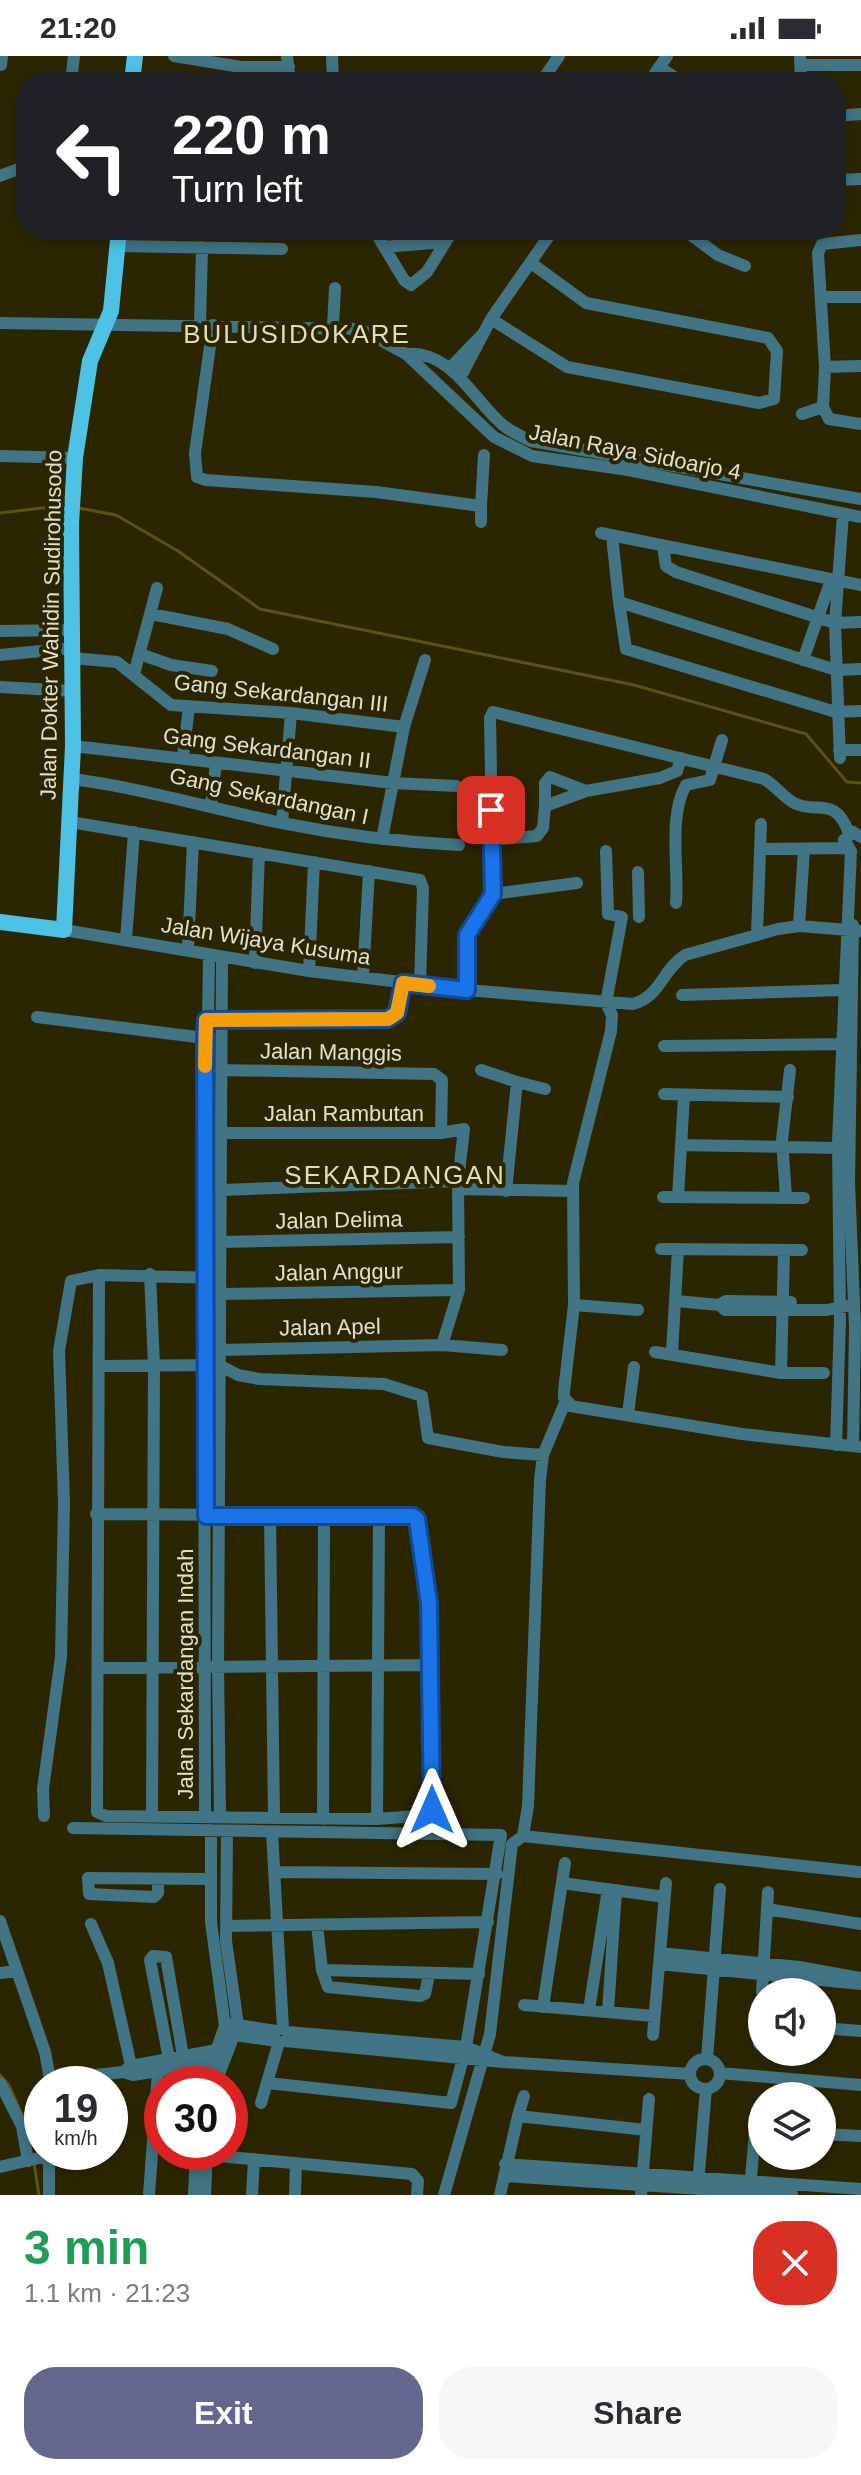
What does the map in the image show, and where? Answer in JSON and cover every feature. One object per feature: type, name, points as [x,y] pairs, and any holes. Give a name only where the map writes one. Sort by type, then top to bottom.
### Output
[{"type":"main road","name":"Jalan Dokter Wahidin Sudirohusodo","points":[[64,930],[73,746],[71,504],[90,361],[111,311],[119,240]]},
{"type":"main road","points":[[0,922],[64,930]]},
{"type":"street","points":[[1,65],[2,56]]},
{"type":"street","points":[[174,56],[241,67],[288,61]]},
{"type":"street","points":[[800,61],[861,65]]},
{"type":"street","points":[[137,240],[202,247],[282,249]]},
{"type":"street","points":[[380,240],[404,280],[411,285],[420,281],[445,242]]},
{"type":"street","points":[[460,378],[479,348],[491,319],[546,240]]},
{"type":"street","points":[[698,240],[718,255],[745,266]]},
{"type":"street","points":[[861,240],[830,241],[820,247],[825,367],[823,407],[829,419],[861,424]]},
{"type":"street","points":[[384,247],[445,242]]},
{"type":"street","points":[[202,247],[206,325],[195,453],[197,477],[376,492],[481,506]]},
{"type":"street","points":[[491,319],[567,367],[759,403],[774,399],[777,351],[768,338],[586,303],[531,263]]},
{"type":"street","points":[[333,326],[335,288]]},
{"type":"street","points":[[821,297],[861,297]]},
{"type":"street","name":"Jalan Raya Sidoarjo 4","points":[[0,323],[333,326],[360,329],[406,354],[494,437],[532,456],[628,470],[861,517]]},
{"type":"street","points":[[450,368],[483,334]]},
{"type":"street","points":[[406,354],[430,355],[450,368],[503,424],[531,441],[861,499]]},
{"type":"street","points":[[825,367],[861,366]]},
{"type":"street","points":[[802,414],[823,407]]},
{"type":"street","points":[[481,522],[484,455]]},
{"type":"street","points":[[0,456],[75,458]]},
{"type":"street","points":[[843,514],[834,580],[836,712],[840,754],[861,750]]},
{"type":"street","points":[[861,585],[606,534],[626,649],[836,712],[861,711]]},
{"type":"street","points":[[663,546],[670,570],[835,623],[861,622]]},
{"type":"street","points":[[803,660],[834,580]]},
{"type":"street","points":[[134,674],[157,588]]},
{"type":"street","points":[[619,602],[836,670],[861,669]]},
{"type":"street","points":[[151,614],[228,629],[273,649]]},
{"type":"street","points":[[0,631],[71,630]]},
{"type":"street","name":"Gang Sekardangan III","points":[[0,655],[72,653],[117,662],[162,701],[189,707],[291,713],[404,727]]},
{"type":"street","points":[[140,654],[171,665],[212,671]]},
{"type":"street","points":[[382,839],[404,727],[425,660]]},
{"type":"street","points":[[0,687],[73,691]]},
{"type":"street","points":[[183,756],[189,707]]},
{"type":"street","points":[[471,991],[467,935],[493,894],[490,718],[493,712],[764,779],[795,804],[827,808],[843,820],[854,844],[850,1040],[837,1306],[840,1320],[836,1445]]},
{"type":"street","points":[[282,823],[291,713]]},
{"type":"street","points":[[676,903],[678,817],[683,789],[686,785],[710,780],[717,767],[722,740]]},
{"type":"street","name":"Gang Sekardangan II","points":[[73,746],[183,756],[216,763],[393,783],[456,786]]},
{"type":"street","points":[[545,806],[586,791],[660,778],[671,773],[676,756]]},
{"type":"street","points":[[211,806],[216,763]]},
{"type":"street","points":[[491,840],[537,836],[543,828],[545,783],[550,777],[586,791]]},
{"type":"street","name":"Gang Sekardangan I","points":[[72,779],[282,823],[382,839],[459,845]]},
{"type":"street","points":[[70,822],[420,880],[423,888],[420,985]]},
{"type":"street","points":[[757,934],[761,824]]},
{"type":"street","points":[[126,940],[134,832]]},
{"type":"street","points":[[188,949],[193,842]]},
{"type":"street","points":[[762,849],[854,844]]},
{"type":"street","points":[[799,926],[804,849]]},
{"type":"street","points":[[606,851],[608,914],[646,917],[638,872]]},
{"type":"street","points":[[255,963],[259,853]]},
{"type":"street","points":[[309,971],[314,862]]},
{"type":"street","points":[[363,977],[369,871]]},
{"type":"street","points":[[493,894],[577,883]]},
{"type":"street","points":[[571,1405],[564,1398],[564,1391],[574,1305],[573,1191],[578,1154],[611,1031],[612,1015],[606,1003],[622,917]]},
{"type":"street","name":"Jalan Wijaya Kusuma","points":[[64,930],[188,949],[209,957],[309,971],[471,991],[606,1003],[641,1001],[650,997],[672,963],[685,955],[742,941],[757,934],[799,926],[853,930]]},
{"type":"street","points":[[523,1836],[528,1806],[539,1495],[543,1455],[561,1408],[571,1405],[704,1428],[857,1447],[853,1404],[857,1326],[855,1179],[844,1147],[856,1082],[843,990],[853,930]]},
{"type":"street","name":"Jalan Sekardangan Indah","points":[[205,1815],[203,1667],[206,1516],[212,1364],[219,1350],[221,1190],[221,1070],[213,1020],[209,957]]},
{"type":"street","name":"Jalan Sekardangan Indah","points":[[220,1815],[220,1515],[204,1277],[205,1038],[213,1020],[222,958]]},
{"type":"street","points":[[213,1020],[388,1019],[397,1013],[403,983]]},
{"type":"street","points":[[682,995],[843,990]]},
{"type":"street","points":[[37,1017],[205,1038]]},
{"type":"street","points":[[664,1046],[850,1040]]},
{"type":"street","name":"Jalan Manggis","points":[[221,1070],[439,1076],[441,1133]]},
{"type":"street","points":[[481,1070],[545,1089]]},
{"type":"street","points":[[786,1197],[779,1144],[790,1070]]},
{"type":"street","points":[[506,1191],[517,1082]]},
{"type":"street","points":[[664,1094],[788,1097]]},
{"type":"street","points":[[678,1197],[684,1096]]},
{"type":"street","name":"Jalan Rambutan","points":[[205,1146],[221,1139],[466,1131],[459,1185]]},
{"type":"street","points":[[681,1145],[844,1147]]},
{"type":"street","points":[[221,1190],[459,1185],[506,1191],[573,1191]]},
{"type":"street","points":[[442,1345],[459,1290],[459,1185]]},
{"type":"street","points":[[663,1197],[804,1198]]},
{"type":"street","name":"Jalan Delima","points":[[220,1242],[459,1237]]},
{"type":"street","points":[[661,1249],[802,1250]]},
{"type":"street","points":[[672,1353],[678,1249]]},
{"type":"street","points":[[781,1373],[786,1306],[784,1251]]},
{"type":"street","points":[[150,1274],[154,1365],[152,1817]]},
{"type":"street","points":[[44,1816],[43,1789],[61,1657],[64,1503],[59,1351],[71,1281],[99,1275],[219,1278]]},
{"type":"street","points":[[96,1514],[413,1516],[417,1519],[429,1603],[430,1815],[377,1819],[220,1815],[152,1817],[106,1816],[95,1808],[98,1668],[96,1514],[99,1275]]},
{"type":"street","name":"Jalan Anggur","points":[[220,1294],[459,1290]]},
{"type":"street","points":[[676,1301],[719,1305],[726,1301],[827,1310],[837,1306]]},
{"type":"street","points":[[574,1305],[638,1310]]},
{"type":"street","points":[[837,1306],[857,1326]]},
{"type":"street","points":[[840,1320],[857,1326]]},
{"type":"street","name":"Jalan Apel","points":[[219,1350],[442,1345],[502,1350]]},
{"type":"street","points":[[655,1352],[755,1366],[781,1373],[824,1373]]},
{"type":"street","points":[[755,1366],[783,1358]]},
{"type":"street","points":[[99,1366],[212,1364],[238,1375],[259,1379],[384,1384],[416,1392],[426,1403],[428,1438],[503,1452],[543,1455]]},
{"type":"street","points":[[628,1414],[634,1367]]},
{"type":"street","points":[[839,1404],[853,1404]]},
{"type":"street","points":[[323,1819],[324,1515]]},
{"type":"street","points":[[270,1516],[274,1817]]},
{"type":"street","points":[[377,1819],[379,1516]]},
{"type":"street","points":[[98,1668],[430,1665]]},
{"type":"street","points":[[73,1828],[499,1833],[502,1838],[497,1874],[465,2053],[451,2103],[447,2105],[268,2083]]},
{"type":"street","points":[[211,1830],[208,1879],[230,2029]]},
{"type":"street","points":[[220,2066],[230,2029],[226,1926],[227,1831]]},
{"type":"street","points":[[261,2103],[281,2036],[272,1832]]},
{"type":"street","points":[[444,2195],[484,2057],[512,1844],[523,1836],[859,1872]]},
{"type":"street","points":[[543,2007],[565,1863]]},
{"type":"street","points":[[274,1872],[497,1874]]},
{"type":"street","points":[[158,1879],[158,1893],[154,1897],[89,1895],[88,1878],[208,1879]]},
{"type":"street","points":[[562,1883],[612,1889],[665,1890],[653,2035]]},
{"type":"street","points":[[589,2010],[612,1889]]},
{"type":"street","points":[[608,2012],[612,1889]]},
{"type":"street","points":[[707,2059],[720,1889]]},
{"type":"street","points":[[763,1978],[768,1892]]},
{"type":"street","points":[[767,1909],[861,1924]]},
{"type":"street","points":[[0,1921],[47,2066]]},
{"type":"street","points":[[226,1926],[488,1922]]},
{"type":"street","points":[[91,1924],[108,1963],[129,2071]]},
{"type":"street","points":[[317,1925],[322,1970],[328,1987],[420,1996],[425,1994],[429,1974]]},
{"type":"street","points":[[153,1956],[166,1957],[176,2057],[150,1960],[153,1956]]},
{"type":"street","points":[[659,1958],[861,1981]]},
{"type":"street","points":[[322,1970],[479,1974]]},
{"type":"street","points":[[0,1973],[17,1971]]},
{"type":"street","points":[[524,2005],[654,2016]]},
{"type":"street","points":[[230,2029],[465,2053],[503,2062],[690,2074]]},
{"type":"street","points":[[836,2029],[861,2031]]},
{"type":"street","points":[[129,2071],[176,2057],[224,2050]]},
{"type":"street","points":[[211,2066],[224,2050]]},
{"type":"street","points":[[706,2089],[716,2084],[720,2073],[716,2064],[707,2059]]},
{"type":"street","points":[[706,2089],[693,2083],[690,2074],[693,2065],[707,2059]]},
{"type":"street","points":[[188,2066],[212,2062]]},
{"type":"street","points":[[129,2071],[144,2071]]},
{"type":"street","points":[[720,2073],[861,2085]]},
{"type":"street","points":[[0,2083],[24,2129]]},
{"type":"street","points":[[697,2187],[706,2089]]},
{"type":"street","points":[[500,2195],[524,2096]]},
{"type":"street","points":[[642,2184],[649,2099]]},
{"type":"street","points":[[518,2116],[646,2130]]},
{"type":"street","points":[[836,2135],[861,2136]]},
{"type":"street","points":[[248,2158],[412,2174],[418,2181],[417,2195]]},
{"type":"street","points":[[252,2195],[254,2159]]},
{"type":"street","points":[[0,2167],[24,2161]]},
{"type":"street","points":[[295,2195],[296,2163]]},
{"type":"street","points":[[44,2170],[49,2195]]},
{"type":"street","points":[[149,2195],[151,2170]]},
{"type":"street","points":[[194,2195],[199,2170]]},
{"type":"street","points":[[203,2170],[205,2195]]},
{"type":"street","points":[[504,2170],[697,2187],[861,2189]]},
{"type":"street","points":[[750,2189],[792,2195]]},
{"type":"waterway","points":[[0,513],[67,505]]},
{"type":"waterway","points":[[79,508],[116,515],[178,551],[260,609],[634,685],[806,734],[847,782],[861,783]]},
{"type":"waterway","points":[[0,2075],[9,2085],[23,2117]]},
{"type":"waterway","points":[[35,2170],[39,2195]]},
{"type":"slow traffic","points":[[205,1066],[206,1020],[388,1019],[397,1013],[403,983],[429,986]]},
{"type":"district","name":"BULUSIDOKARE","points":[[297,334]]},
{"type":"district","name":"SEKARDANGAN","points":[[395,1175]]},
{"type":"route","points":[[432,1810],[429,1603],[417,1519],[413,1516],[206,1516],[206,1020],[388,1019],[397,1013],[403,983],[467,990],[467,935],[493,894],[491,810]]}]
